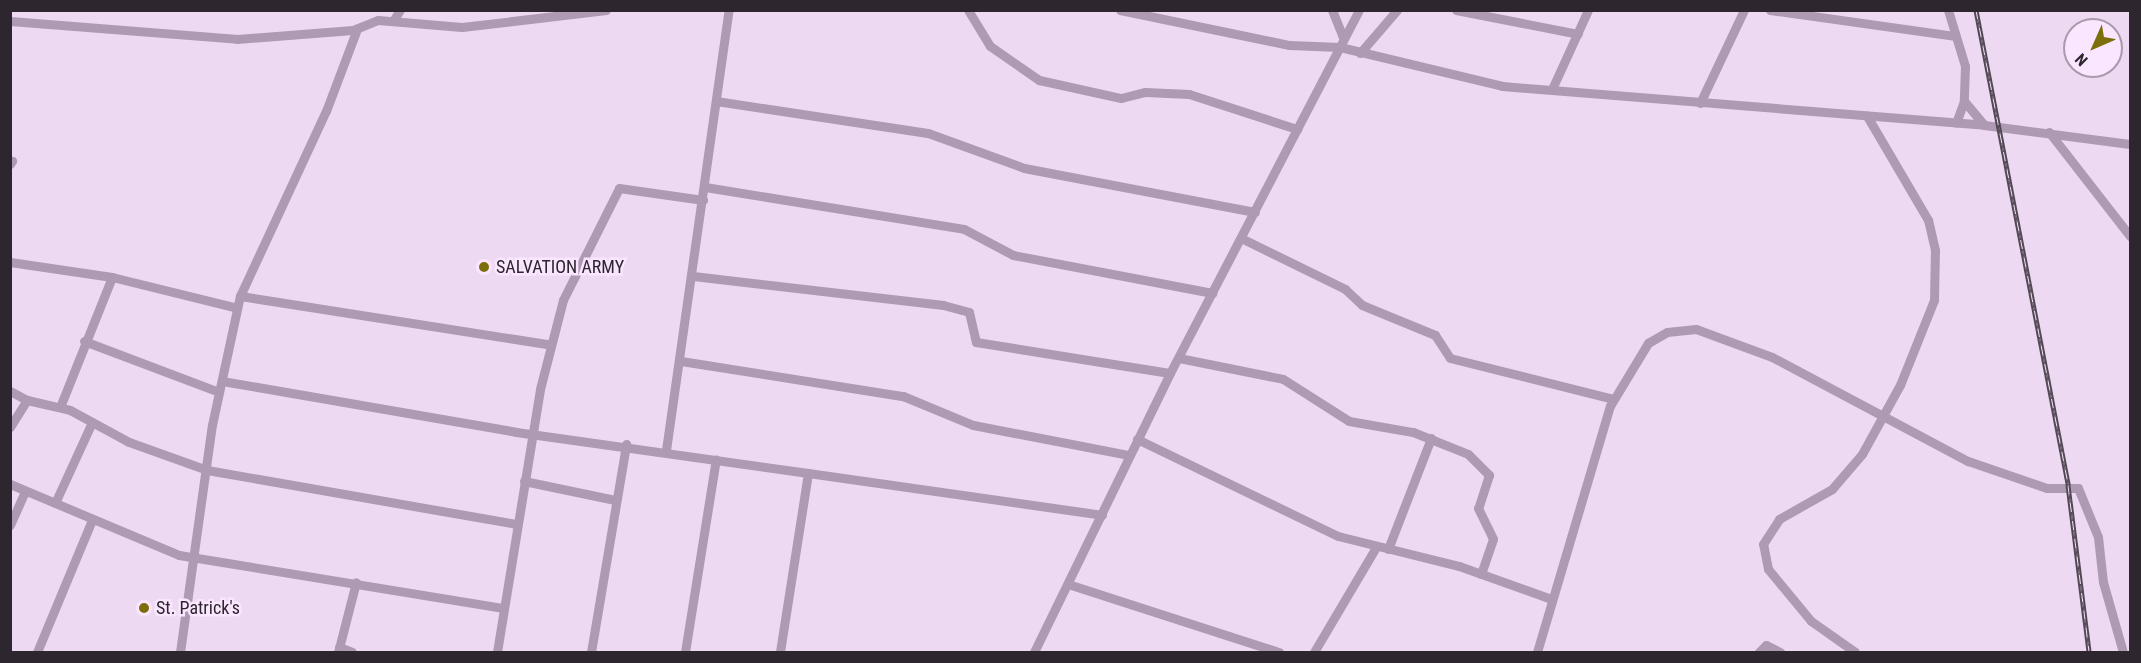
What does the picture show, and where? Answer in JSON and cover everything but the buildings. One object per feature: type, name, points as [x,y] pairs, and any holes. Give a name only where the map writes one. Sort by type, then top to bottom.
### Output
[{"type":"street","points":[[372,21],[375,10]]},
{"type":"street","points":[[393,21],[400,10]]},
{"type":"street","points":[[10,21],[219,39],[357,28],[372,21],[462,27],[606,10]]},
{"type":"street","points":[[666,450],[681,361],[729,10]]},
{"type":"street","points":[[968,10],[990,46],[1039,80],[1121,98],[1145,92],[1189,94],[1297,129]]},
{"type":"street","points":[[1120,10],[1137,11],[1289,45],[1342,43],[1360,53],[1452,76],[1552,89],[1700,103],[1984,125],[2130,144]]},
{"type":"street","points":[[1332,10],[1342,43]]},
{"type":"street","points":[[1034,652],[1170,373],[1359,10]]},
{"type":"street","points":[[1360,53],[1397,10]]},
{"type":"street","points":[[1456,10],[1578,34]]},
{"type":"street","points":[[1552,89],[1588,10]]},
{"type":"street","points":[[1700,103],[1744,10]]},
{"type":"street","points":[[1770,10],[1954,36]]},
{"type":"street","points":[[1948,10],[1954,36],[1965,66],[1964,101],[1956,123]]},
{"type":"street","points":[[180,652],[196,559],[219,392],[240,296],[326,111],[357,28]]},
{"type":"street","points":[[716,101],[928,133],[1024,168],[1255,212]]},
{"type":"street","points":[[1964,101],[1984,125]]},
{"type":"street","points":[[1855,652],[1811,621],[1768,569],[1763,544],[1779,519],[1840,483],[1885,417],[1928,319],[1935,250],[1928,220],[1867,116]]},
{"type":"street","points":[[2049,132],[2130,236]]},
{"type":"street","points":[[497,652],[532,433],[548,344],[558,312],[616,190],[628,186],[703,200]]},
{"type":"street","points":[[705,187],[964,229],[1013,255],[1212,292]]},
{"type":"street","points":[[1241,237],[1345,289],[1362,305],[1435,335],[1450,358],[1614,399]]},
{"type":"street","points":[[10,262],[112,277],[237,308]]},
{"type":"street","points":[[693,276],[949,306],[969,312],[976,342],[1170,373]]},
{"type":"street","points":[[60,407],[84,341],[112,277]]},
{"type":"street","points":[[240,296],[548,344]]},
{"type":"street","points":[[1537,652],[1601,424],[1648,343],[1667,332],[1696,329],[1772,357],[1968,461],[2047,488],[2078,488],[2098,537],[2103,582],[2123,652]]},
{"type":"street","points":[[84,341],[219,392]]},
{"type":"street","points":[[1179,358],[1283,379],[1349,421],[1431,438],[1468,454],[1489,475],[1478,508],[1493,539],[1481,574]]},
{"type":"street","points":[[681,361],[903,396],[973,425],[1129,455]]},
{"type":"street","points":[[222,381],[532,433],[626,444],[808,473],[1102,515]]},
{"type":"street","points":[[10,391],[27,400],[60,407],[129,442],[207,470],[517,524]]},
{"type":"street","points":[[10,427],[27,400]]},
{"type":"street","points":[[55,503],[92,422]]},
{"type":"street","points":[[1388,549],[1431,438]]},
{"type":"street","points":[[1137,439],[1338,536],[1481,574],[1551,599]]},
{"type":"street","points":[[591,652],[626,444]]},
{"type":"street","points":[[685,652],[716,459]]},
{"type":"street","points":[[780,652],[808,473]]},
{"type":"street","points":[[524,481],[615,500]]},
{"type":"street","points":[[10,484],[92,520],[196,559],[356,582],[504,608]]},
{"type":"street","points":[[10,525],[26,491]]},
{"type":"street","points":[[36,652],[92,520]]},
{"type":"street","points":[[1314,652],[1376,547]]},
{"type":"street","points":[[352,652],[338,650],[356,582]]},
{"type":"street","points":[[1068,584],[1279,652]]},
{"type":"street","points":[[1759,652],[1766,645],[1780,652]]},
{"type":"railway","points":[[1976,10],[2068,485],[2089,652]]},
{"type":"place","name":"SALVATION ARMY","points":[[484,267]]},
{"type":"place","name":"St. Patrick's","points":[[144,608]]}]
